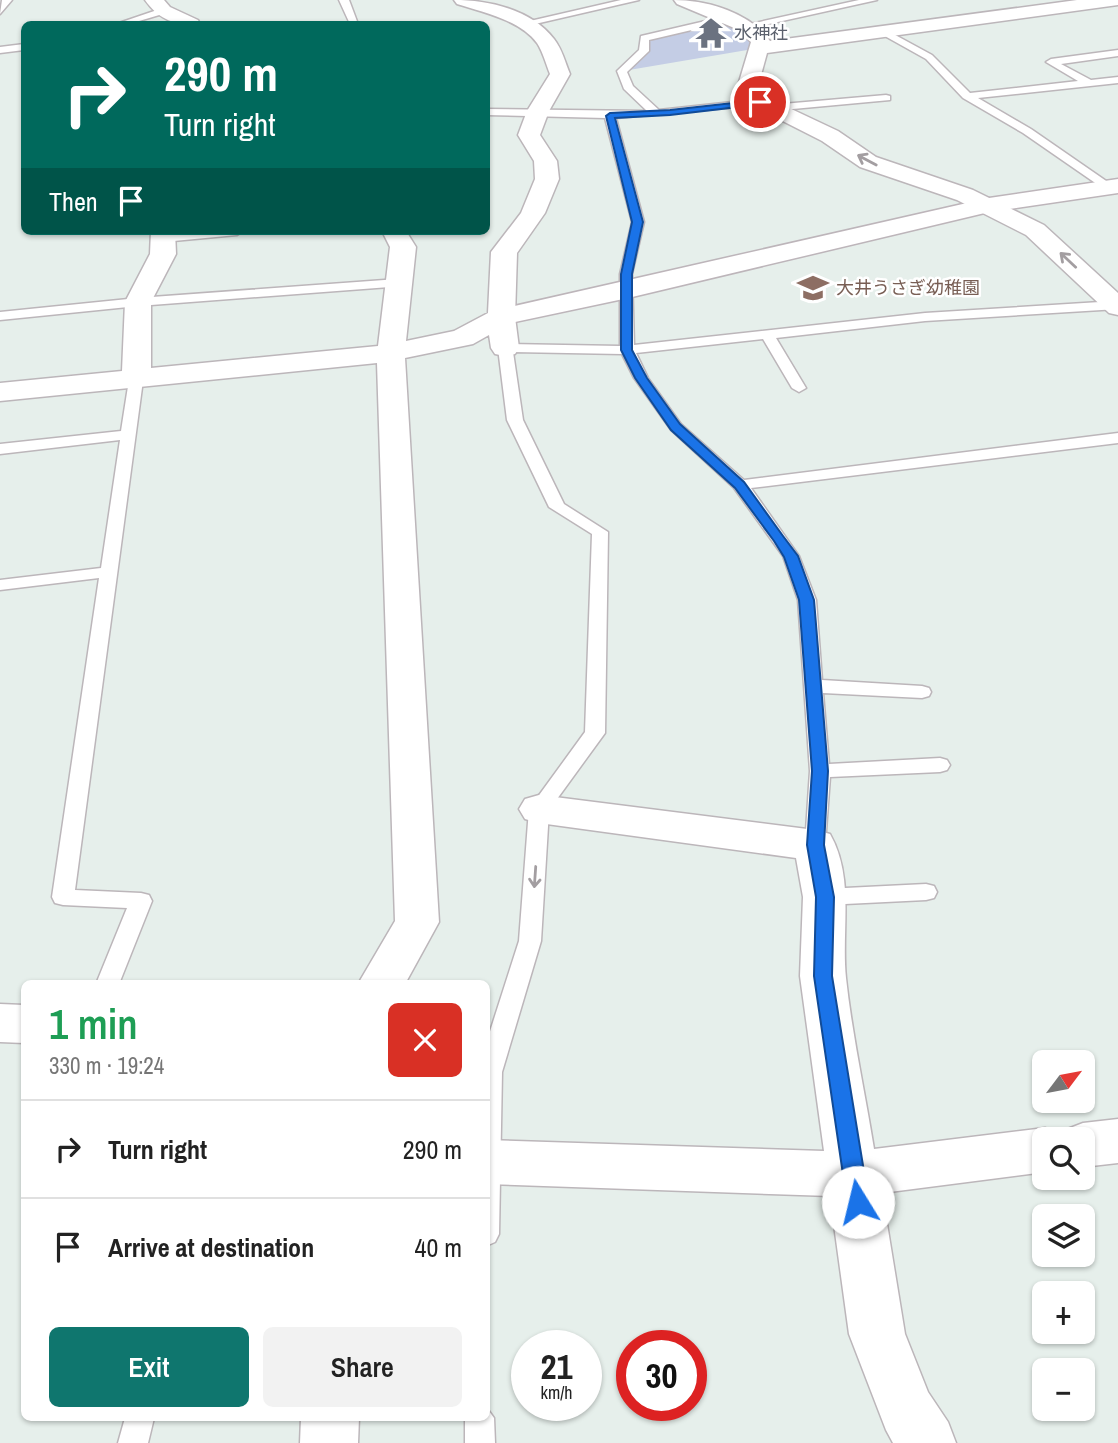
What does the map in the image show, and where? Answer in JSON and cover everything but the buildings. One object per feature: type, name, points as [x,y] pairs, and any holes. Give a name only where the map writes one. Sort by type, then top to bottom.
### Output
[{"type":"street","points":[[463,0],[501,13],[522,24],[546,42],[560,74],[538,111],[529,135],[548,167],[545,187],[517,239],[504,251],[501,317],[505,348]]},
{"type":"street","points":[[682,0],[736,22],[761,41],[749,82],[766,105],[830,136],[868,162],[989,205],[1035,230],[1117,306]]},
{"type":"street","points":[[760,48],[1099,3]]},
{"type":"street","points":[[158,5],[186,21]]},
{"type":"street","points":[[0,392],[391,353],[463,338],[501,317],[989,205],[1113,187]]},
{"type":"street","points":[[136,380],[138,302],[163,254],[163,235]]},
{"type":"street","points":[[383,980],[417,922],[391,353],[403,247],[396,235]]},
{"type":"street","points":[[539,809],[816,845],[825,897],[823,976],[877,1335],[906,1410],[928,1443]]},
{"type":"street","points":[[0,1023],[21,1024]]},
{"type":"street","points":[[1095,1144],[1118,1141]]},
{"type":"street","points":[[490,1162],[854,1174],[1032,1152]]},
{"type":"street","points":[[329,1443],[330,1421]]},
{"type":"lane","points":[[0,11],[6,0]]},
{"type":"lane","points":[[344,0],[353,21]]},
{"type":"lane","points":[[522,24],[634,0]]},
{"type":"lane","points":[[656,113],[628,87],[622,71],[644,51],[644,38],[872,0]]},
{"type":"lane","points":[[127,21],[158,5]]},
{"type":"lane","points":[[887,33],[929,57],[967,96],[1113,187]]},
{"type":"lane","points":[[0,50],[21,47]]},
{"type":"lane","points":[[1089,83],[1051,62],[1118,53]]},
{"type":"lane","points":[[967,96],[1118,80]]},
{"type":"lane","points":[[490,112],[538,111],[610,116],[886,98]]},
{"type":"lane","points":[[610,116],[638,222],[626,274],[627,350],[641,378],[676,427],[740,485],[791,556],[807,600],[820,771],[816,845]]},
{"type":"lane","points":[[0,316],[138,302],[398,283]]},
{"type":"lane","points":[[490,1073],[530,941],[539,809],[595,733],[600,532],[556,507],[515,420],[505,348],[627,350],[925,317],[1117,306]]},
{"type":"lane","points":[[767,335],[799,388]]},
{"type":"lane","points":[[109,980],[141,901],[63,897],[136,380]]},
{"type":"lane","points":[[0,449],[128,435]]},
{"type":"lane","points":[[740,485],[1118,438]]},
{"type":"lane","points":[[0,585],[108,572]]},
{"type":"lane","points":[[814,686],[922,692]]},
{"type":"lane","points":[[820,771],[940,765]]},
{"type":"lane","points":[[825,897],[926,892]]},
{"type":"lane","points":[[133,1443],[139,1421]]},
{"type":"lane","points":[[480,1421],[480,1443]]},
{"type":"shaded area","points":[[727,19],[759,48],[629,70],[645,40]]},
{"type":"place","name":"水神社","points":[[711,33]]},
{"type":"place","name":"大井うさぎ幼稚園","points":[[813,288]]},
{"type":"route","points":[[760,102],[670,113],[610,116],[638,222],[626,274],[627,350],[641,378],[676,427],[740,485],[791,556],[807,600],[820,771],[816,845],[825,897],[823,976],[858,1202]]}]
